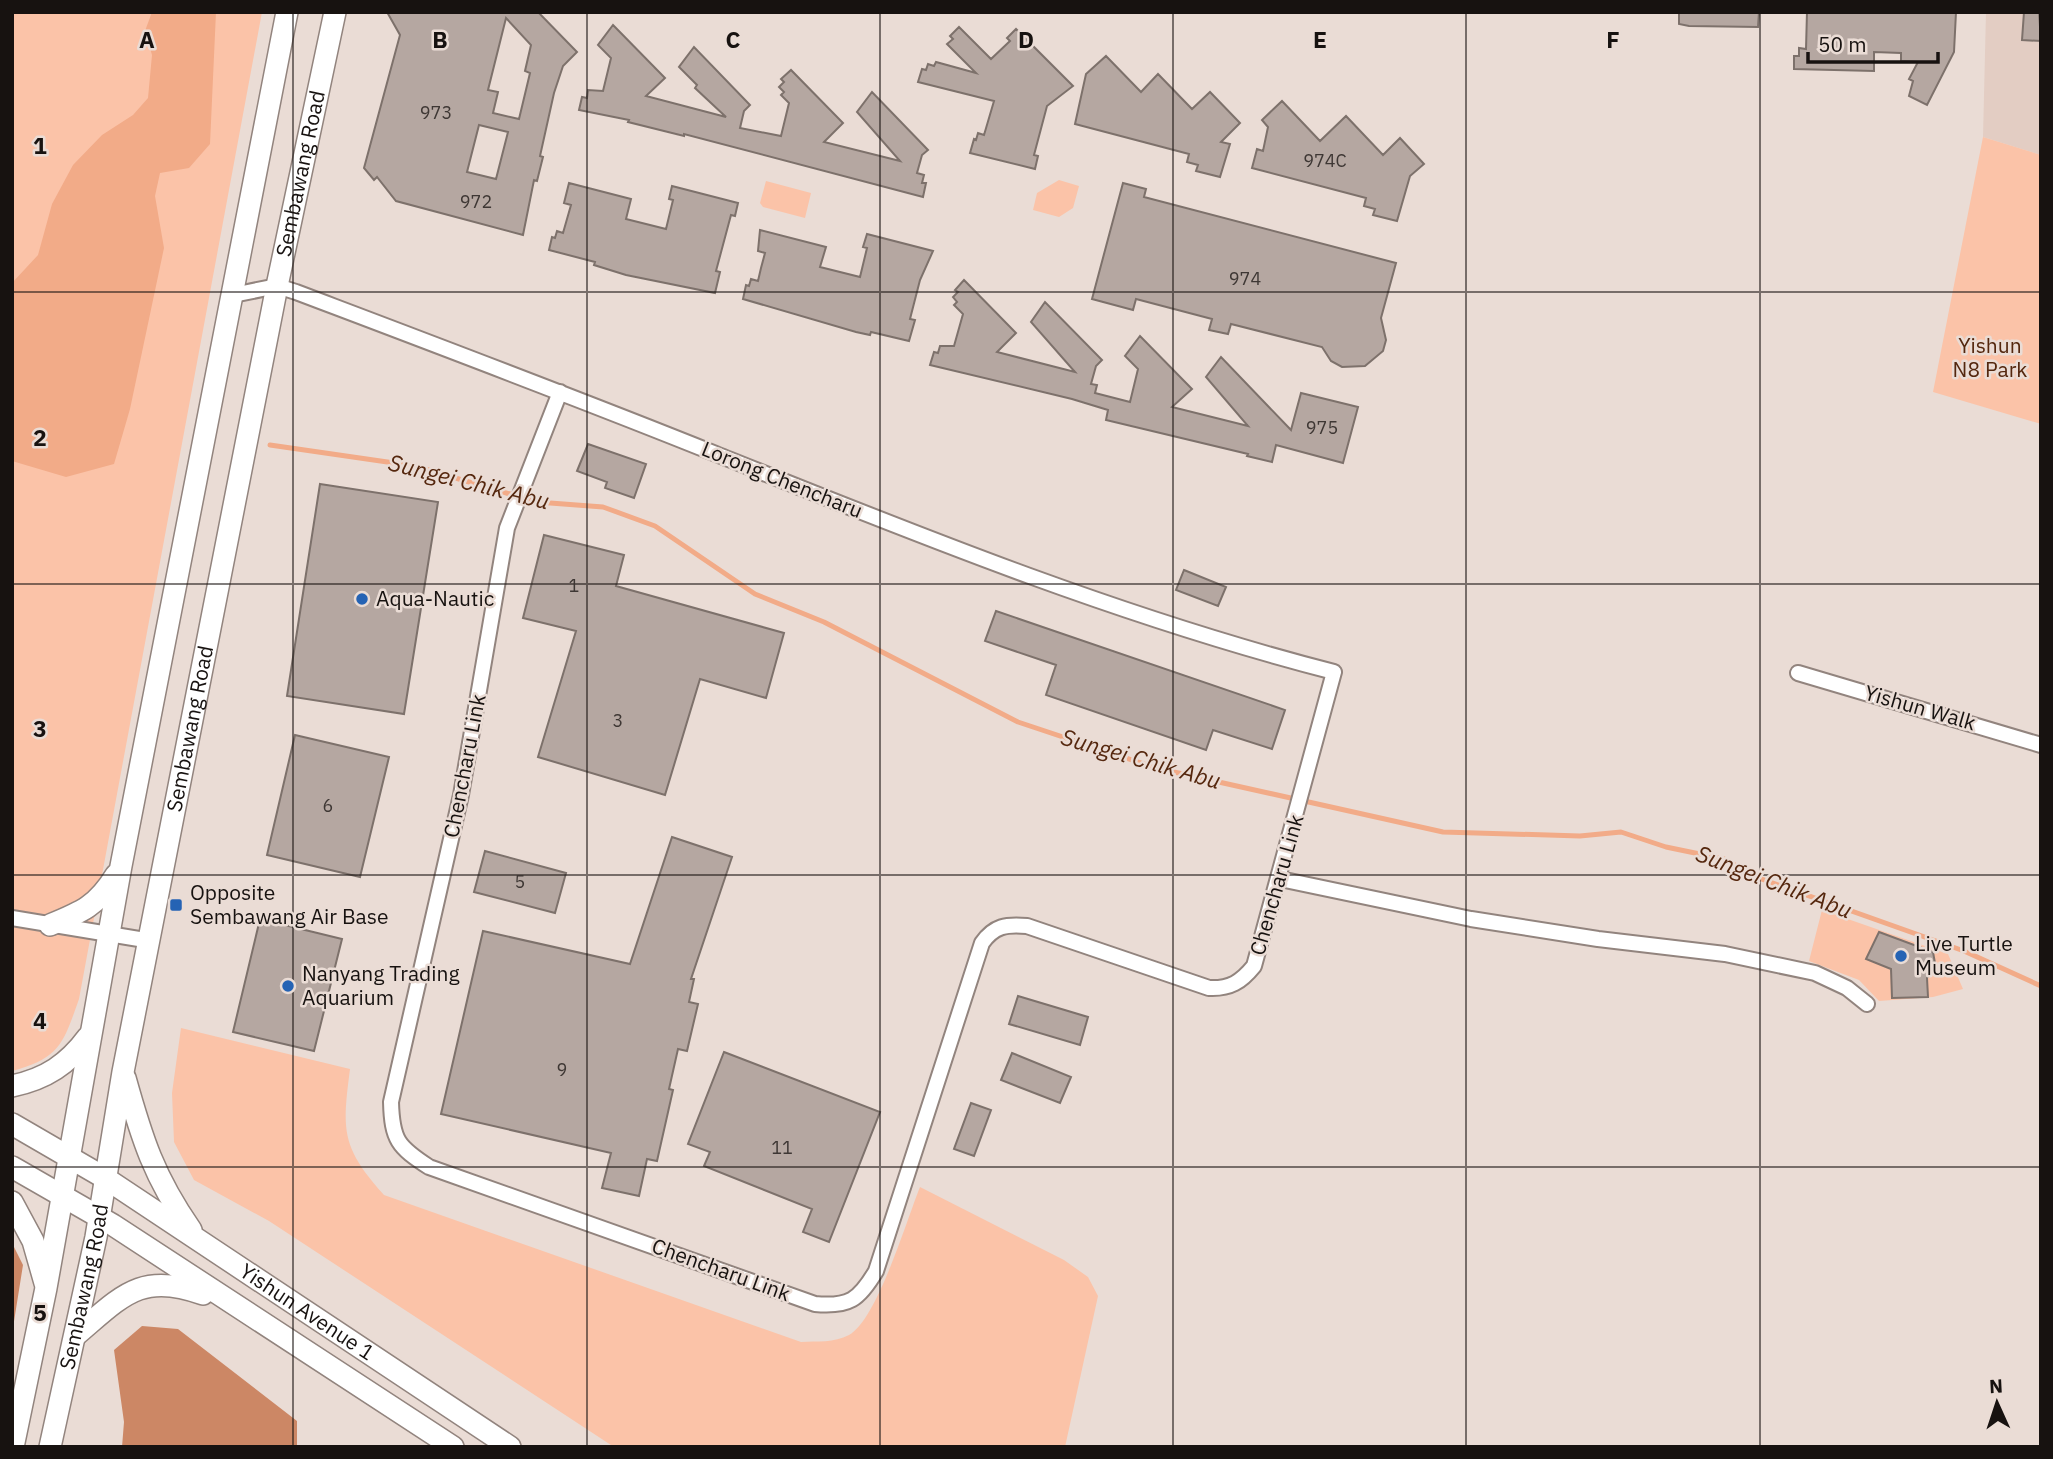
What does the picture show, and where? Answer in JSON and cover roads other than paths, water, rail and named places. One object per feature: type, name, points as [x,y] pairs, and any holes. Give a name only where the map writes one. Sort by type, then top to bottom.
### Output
[{"type":"main road","name":"Sembawang Road","points":[[13,1447],[46,1288],[108,934],[287,12]]},
{"type":"main road","name":"Sembawang Road","points":[[50,1447],[100,1217],[123,1072],[277,286],[335,12]]},
{"type":"main road","points":[[50,925],[88,909],[105,893],[121,866]]},
{"type":"main road","points":[[12,1086],[52,1073],[71,1059],[92,1032]]},
{"type":"main road","points":[[123,1072],[143,1142],[164,1192],[199,1240]]},
{"type":"main road","name":"Yishun Avenue 1","points":[[12,1124],[68,1154],[105,1178],[509,1447]]},
{"type":"main road","name":"Yishun Avenue 1","points":[[12,1167],[100,1217],[453,1447]]},
{"type":"main road","points":[[12,1202],[33,1241],[46,1288]]},
{"type":"main road","points":[[76,1335],[128,1292],[150,1285],[177,1284],[237,1306]]},
{"type":"street","points":[[233,295],[277,286]]},
{"type":"street","name":"Lorong Chencharu","points":[[277,286],[560,392],[910,531],[1216,640],[1334,672]]},
{"type":"street","name":"Chencharu Link","points":[[560,392],[510,518],[461,795],[391,1102],[394,1136],[403,1150],[429,1167],[815,1304],[835,1306],[851,1301],[863,1292],[876,1271],[982,943],[989,934],[999,926],[1027,926],[1209,988],[1221,988],[1244,978],[1254,966],[1280,879],[1334,672]]},
{"type":"street","name":"Yishun Walk","points":[[1798,673],[2041,745]]},
{"type":"street","points":[[1280,879],[1471,919],[1598,939],[1725,954],[1815,973],[1847,988],[1867,1004]]},
{"type":"street","points":[[12,918],[150,941]]},
{"type":"waterway","name":"Sungei Chik Abu","points":[[270,445],[415,466],[537,502],[603,507],[655,526],[755,594],[824,622],[1018,722],[1156,768],[1443,832],[1580,836],[1621,832],[1666,847],[1724,859],[1756,877],[1964,951],[2041,986]]},
{"type":"place","name":"Aqua-Nautic","points":[[362,599]]},
{"type":"place","name":"Opposite Sembawang Air Base","points":[[176,905]]},
{"type":"place","name":"Live Turtle Museum","points":[[1901,956]]},
{"type":"place","name":"Nanyang Trading Aquarium","points":[[288,986]]},
{"type":"park label","name":"Yishun N8 Park","points":[[1990,358]]}]
